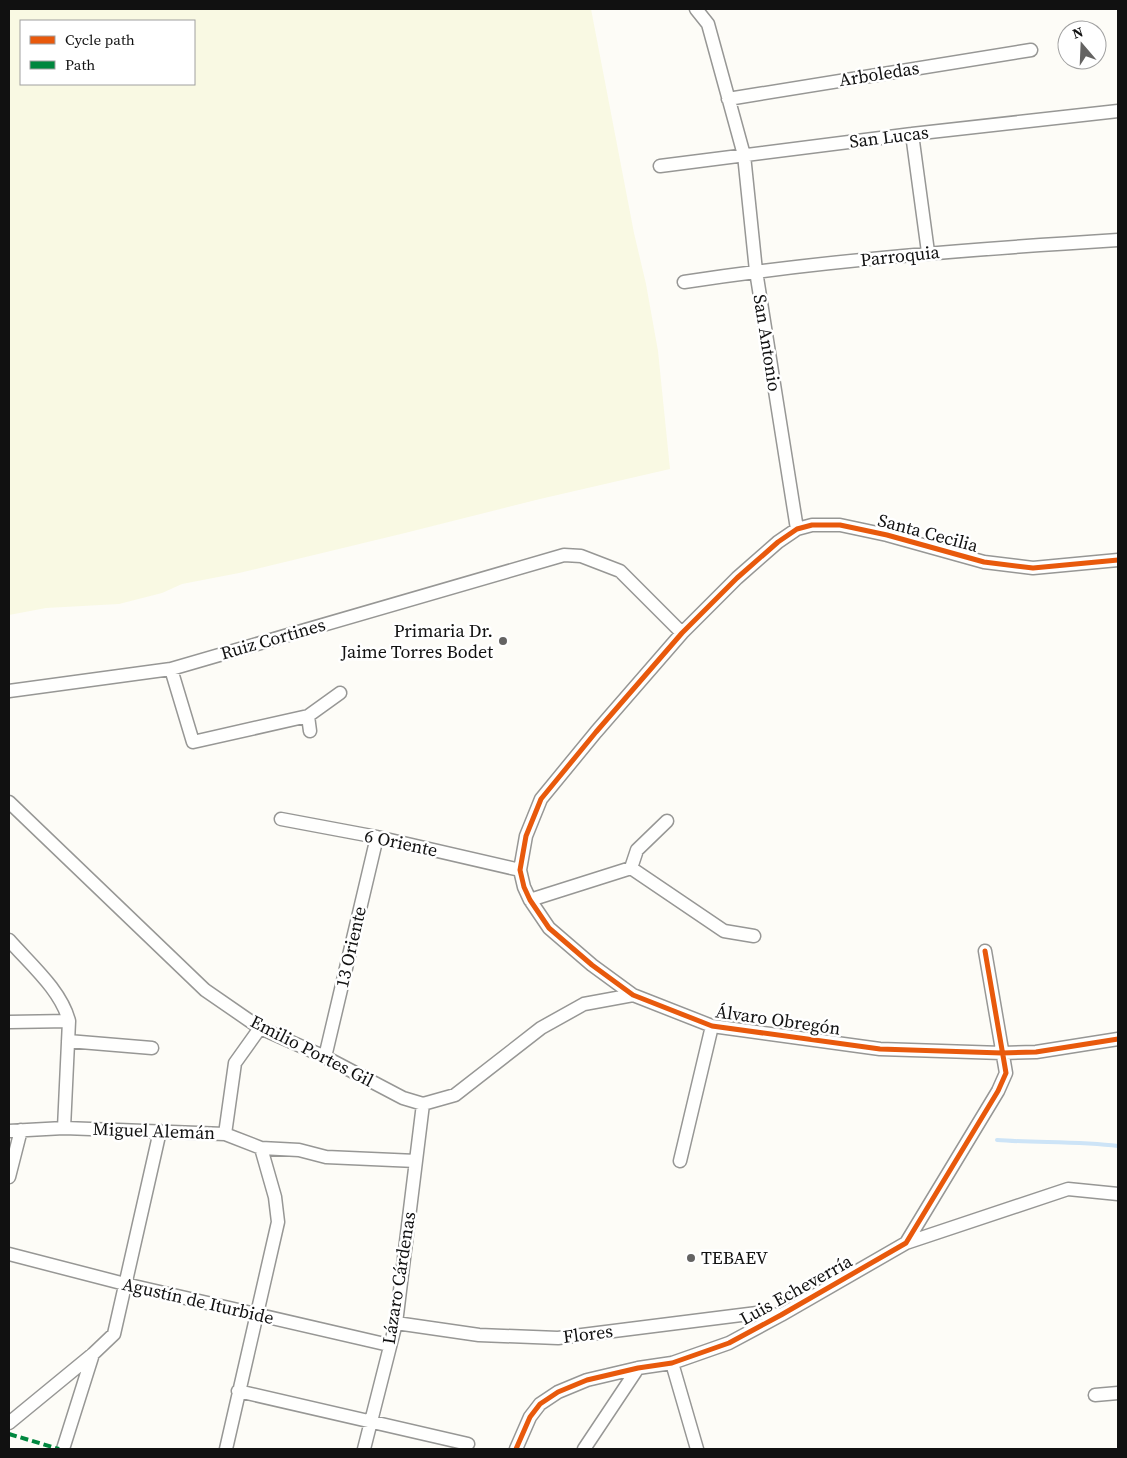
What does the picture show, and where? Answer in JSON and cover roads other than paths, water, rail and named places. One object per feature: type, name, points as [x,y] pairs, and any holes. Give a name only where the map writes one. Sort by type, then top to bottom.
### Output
[{"type":"street","name":"San Antonio","points":[[696,9],[708,24],[744,155],[756,271],[797,529]]},
{"type":"street","name":"Arboledas","points":[[728,99],[1031,50]]},
{"type":"street","name":"San Lucas","points":[[660,166],[912,134],[1118,111]]},
{"type":"street","points":[[912,134],[928,252]]},
{"type":"street","name":"Parroquia","points":[[684,282],[756,271],[928,252],[1118,240]]},
{"type":"street","name":"Santa Cecilia","points":[[682,634],[778,542],[797,529],[812,525],[840,525],[887,535],[984,562],[1033,568],[1118,560]]},
{"type":"street","name":"Ruiz Cortines","points":[[9,692],[171,669],[564,555],[581,556],[620,571],[682,634]]},
{"type":"street","name":"Álvaro Obregón","points":[[682,634],[596,732],[541,799],[526,836],[520,870],[524,887],[530,900],[549,928],[592,965],[633,994],[712,1026],[880,1049],[1002,1053],[1036,1052],[1118,1039]]},
{"type":"street","points":[[171,669],[192,742],[308,716],[340,693]]},
{"type":"street","points":[[308,716],[310,730]]},
{"type":"street","name":"Emilio Portes Gil","points":[[9,802],[205,990],[260,1028],[325,1057],[403,1098],[423,1104]]},
{"type":"street","name":"6 Oriente","points":[[281,819],[377,837],[520,870]]},
{"type":"street","points":[[631,868],[637,850],[666,821]]},
{"type":"street","name":"13 Oriente","points":[[325,1057],[377,837]]},
{"type":"street","points":[[530,900],[631,868]]},
{"type":"street","points":[[631,868],[724,931],[754,936]]},
{"type":"street","points":[[9,940],[49,985],[66,1009],[69,1021],[64,1128]]},
{"type":"street","name":"Luis Echeverría","points":[[516,1449],[530,1417],[540,1404],[558,1392],[587,1380],[638,1368],[672,1363],[729,1343],[906,1243],[998,1091],[1006,1073],[985,951]]},
{"type":"street","points":[[423,1104],[455,1095],[541,1028],[584,1004],[633,994]]},
{"type":"street","points":[[9,1022],[69,1021]]},
{"type":"street","name":"Álvaro Obregón","points":[[680,1161],[712,1026]]},
{"type":"street","points":[[225,1134],[236,1063],[260,1028]]},
{"type":"street","points":[[68,1041],[152,1048]]},
{"type":"street","name":"Lázaro Cárdenas","points":[[364,1449],[396,1323],[423,1104]]},
{"type":"street","name":"Miguel Alemán","points":[[15,1130],[64,1128],[225,1134],[261,1148],[299,1150],[326,1157],[416,1161]]},
{"type":"street","points":[[9,1177],[15,1130]]},
{"type":"street","points":[[9,1423],[94,1354],[114,1334],[160,1131]]},
{"type":"street","points":[[226,1449],[278,1222],[275,1197],[261,1148]]},
{"type":"street","points":[[906,1243],[1068,1190],[1118,1194]]},
{"type":"street","name":"Agustín de Iturbide","points":[[9,1254],[124,1284],[389,1345]]},
{"type":"street","name":"Flores","points":[[396,1323],[479,1335],[558,1338],[757,1313],[781,1315]]},
{"type":"street","points":[[63,1449],[94,1354]]},
{"type":"street","points":[[672,1363],[697,1449]]},
{"type":"street","points":[[584,1449],[638,1368]]},
{"type":"street","points":[[238,1391],[468,1444]]},
{"type":"street","points":[[1095,1395],[1118,1393]]},
{"type":"waterway","points":[[997,1140],[1088,1143],[1118,1146]]},
{"type":"place","name":"Primaria Dr. Jaime Torres Bodet","points":[[503,641]]},
{"type":"place","name":"TEBAEV","points":[[691,1258]]}]
